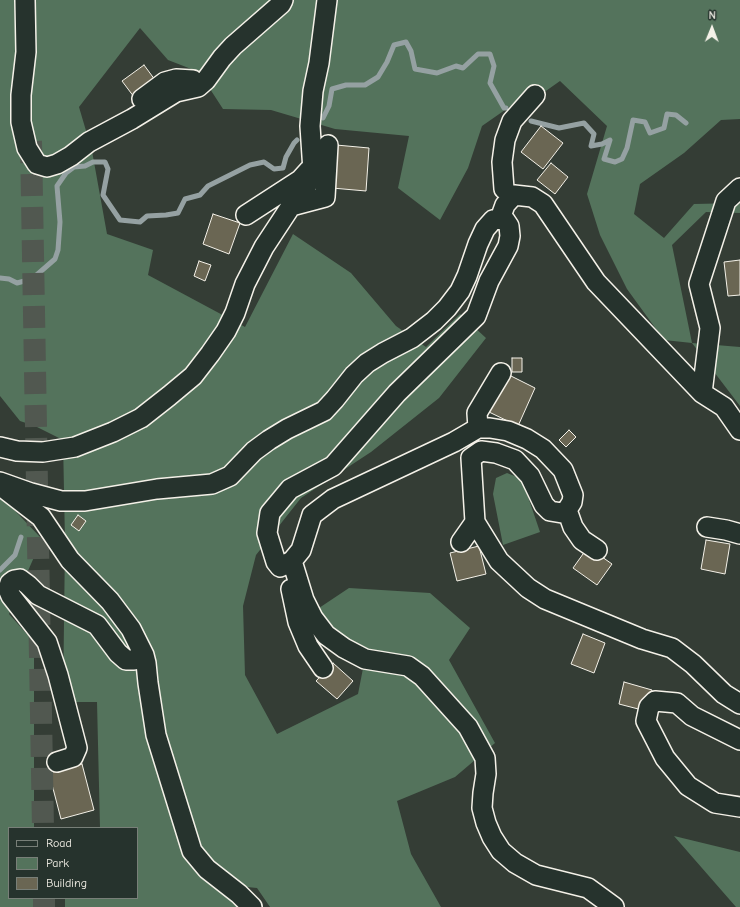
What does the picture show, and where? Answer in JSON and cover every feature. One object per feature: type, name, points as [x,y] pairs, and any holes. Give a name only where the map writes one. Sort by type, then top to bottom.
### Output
[{"type":"street","points":[[25,0],[26,52],[21,95],[21,122],[27,148],[37,164],[47,166],[57,164],[71,156],[89,142],[132,119],[176,92],[198,87],[206,80],[233,46],[284,0]]},
{"type":"street","points":[[0,446],[17,451],[43,452],[75,447],[90,442],[141,418],[193,376],[226,331],[235,313],[245,284],[254,265],[278,224],[305,190],[313,171],[320,145],[310,126],[313,91],[319,63],[328,0]]},
{"type":"street","points":[[142,99],[165,82],[176,79],[206,80]]},
{"type":"street","points":[[286,564],[276,562],[267,533],[270,513],[290,489],[333,466],[397,393],[476,316],[489,281],[508,246],[510,236],[509,226],[505,220],[503,204],[502,162],[504,140],[512,121],[535,95]]},
{"type":"street","points":[[246,215],[300,180],[309,171],[320,145]]},
{"type":"street","points":[[0,482],[30,493],[61,501],[85,501],[158,489],[212,484],[230,476],[254,451],[269,440],[287,429],[324,411],[354,375],[367,363],[412,338],[434,321],[447,308],[460,291],[485,228],[493,220],[503,204],[517,171]]},
{"type":"street","points":[[702,393],[710,328],[699,284],[726,201],[740,188]]},
{"type":"street","points":[[503,204],[514,195],[532,197],[543,204],[596,282],[702,393],[724,407],[740,430]]},
{"type":"street","points":[[478,428],[477,413],[501,373]]},
{"type":"street","points":[[286,564],[301,550],[312,515],[333,499],[454,442],[478,428],[508,431],[527,439],[543,449],[563,470],[573,495],[572,502],[567,510],[562,513],[550,511],[544,505],[530,476],[515,460],[496,453],[480,451],[471,458],[475,522],[499,561],[528,588],[545,599],[642,639],[672,648],[693,664],[724,694],[740,704]]},
{"type":"street","points":[[0,486],[41,517],[70,560],[110,601],[131,629],[144,655],[156,735],[192,851],[207,869],[239,894],[252,907]]},
{"type":"street","points":[[567,510],[573,527],[582,540],[597,550]]},
{"type":"street","points":[[461,542],[475,522]]},
{"type":"street","points":[[707,527],[740,534]]},
{"type":"street","points":[[286,564],[298,622],[308,646],[323,668]]},
{"type":"street","points":[[286,564],[313,618],[326,635],[344,648],[365,659],[408,666],[422,676],[468,727],[485,758],[486,774],[482,793],[482,808],[489,830],[501,851],[536,875],[588,888],[614,907]]},
{"type":"street","points":[[57,762],[73,757],[77,748],[58,676],[47,642],[11,596],[8,589],[10,583],[14,580],[20,579],[38,596],[97,625],[118,653],[126,660],[134,660],[144,655]]},
{"type":"street","points":[[740,740],[692,716],[677,703],[655,701],[649,707],[646,721],[665,758],[688,786],[715,803],[740,807]]},
{"type":"green space","points":[[0,0],[740,0],[740,119],[721,120],[684,153],[640,184],[634,214],[664,238],[694,204],[740,203],[740,213],[706,212],[672,245],[692,343],[664,340],[627,289],[600,235],[587,194],[607,126],[560,81],[526,105],[515,103],[482,126],[468,168],[440,220],[398,188],[409,136],[335,129],[271,110],[223,109],[199,72],[168,60],[140,28],[79,107],[92,151],[107,234],[153,250],[148,275],[245,327],[293,234],[351,273],[396,326],[426,347],[460,314],[486,338],[439,398],[371,452],[301,498],[256,555],[243,606],[245,675],[277,734],[358,694],[367,648],[336,634],[319,608],[349,588],[430,593],[470,628],[449,660],[495,743],[455,777],[397,801],[411,854],[441,907],[270,907],[257,888],[237,886],[253,907],[65,907],[65,899],[138,899],[138,827],[100,827],[97,702],[63,702],[65,542],[63,440],[35,426],[20,421],[0,396]],"holes":[[[79,557],[138,621],[153,658],[158,699],[176,771],[199,849],[125,624]]]},
{"type":"green space","points":[[692,343],[740,347],[740,406]]},
{"type":"green space","points":[[507,473],[522,479],[540,532],[503,545],[493,494],[496,478]]},
{"type":"green space","points":[[0,495],[42,539],[9,614],[34,642],[34,827],[8,827],[8,899],[34,899],[34,907],[0,907]]},
{"type":"green space","points":[[674,836],[740,852],[740,907],[736,907]]},
{"type":"building","points":[[144,65],[158,84],[137,101],[122,81]]},
{"type":"building","points":[[541,126],[563,143],[543,169],[521,152]]},
{"type":"building","points":[[336,145],[369,148],[366,191],[332,188]]},
{"type":"building","points":[[551,163],[568,177],[555,194],[537,180]]},
{"type":"building","points":[[213,214],[240,223],[229,254],[203,244]]},
{"type":"building","points":[[740,260],[740,295],[728,296],[724,262]]},
{"type":"building","points":[[199,261],[211,265],[205,281],[194,276]]},
{"type":"building","points":[[512,358],[522,358],[522,372],[512,372]]},
{"type":"building","points":[[507,374],[535,388],[518,426],[489,412]]},
{"type":"building","points":[[569,430],[576,437],[566,447],[559,440]]},
{"type":"building","points":[[78,515],[86,521],[79,531],[71,525]]},
{"type":"building","points":[[706,540],[730,544],[725,574],[701,569]]},
{"type":"building","points":[[479,546],[486,574],[457,581],[450,553]]},
{"type":"building","points":[[588,547],[612,564],[597,585],[573,568]]},
{"type":"building","points":[[583,634],[605,643],[594,673],[571,664]]},
{"type":"building","points":[[333,663],[353,681],[337,699],[316,681]]},
{"type":"building","points":[[624,682],[652,690],[646,711],[619,704]]},
{"type":"building","points":[[82,764],[94,810],[61,819],[49,773]]},
{"type":"waterway","points":[[323,118],[329,106],[332,89],[346,85],[365,85],[378,77],[387,62],[394,45],[406,42],[411,51],[415,69],[437,73],[456,66],[463,68],[478,54],[490,54],[494,66],[490,83],[504,108],[506,108]]},
{"type":"waterway","points":[[531,121],[559,128],[584,123],[594,134],[591,146],[602,144],[610,140],[604,159],[615,162],[622,159],[627,148],[633,120],[645,122],[650,133],[664,128],[667,114],[676,115],[686,123]]},
{"type":"waterway","points":[[0,278],[9,279],[17,283],[32,279],[55,259],[58,250],[60,222],[57,186],[66,173],[74,167],[85,166],[93,162],[105,162],[108,169],[103,195],[120,220],[140,222],[147,216],[178,213],[185,199],[200,195],[208,186],[250,165],[264,162],[274,169],[283,168],[286,157],[297,140]]},
{"type":"waterway","points":[[0,570],[15,555],[21,537]]},
{"type":"tunnel","points":[[31,141],[43,827]]},
{"type":"tunnel","points":[[44,899],[44,907]]}]
